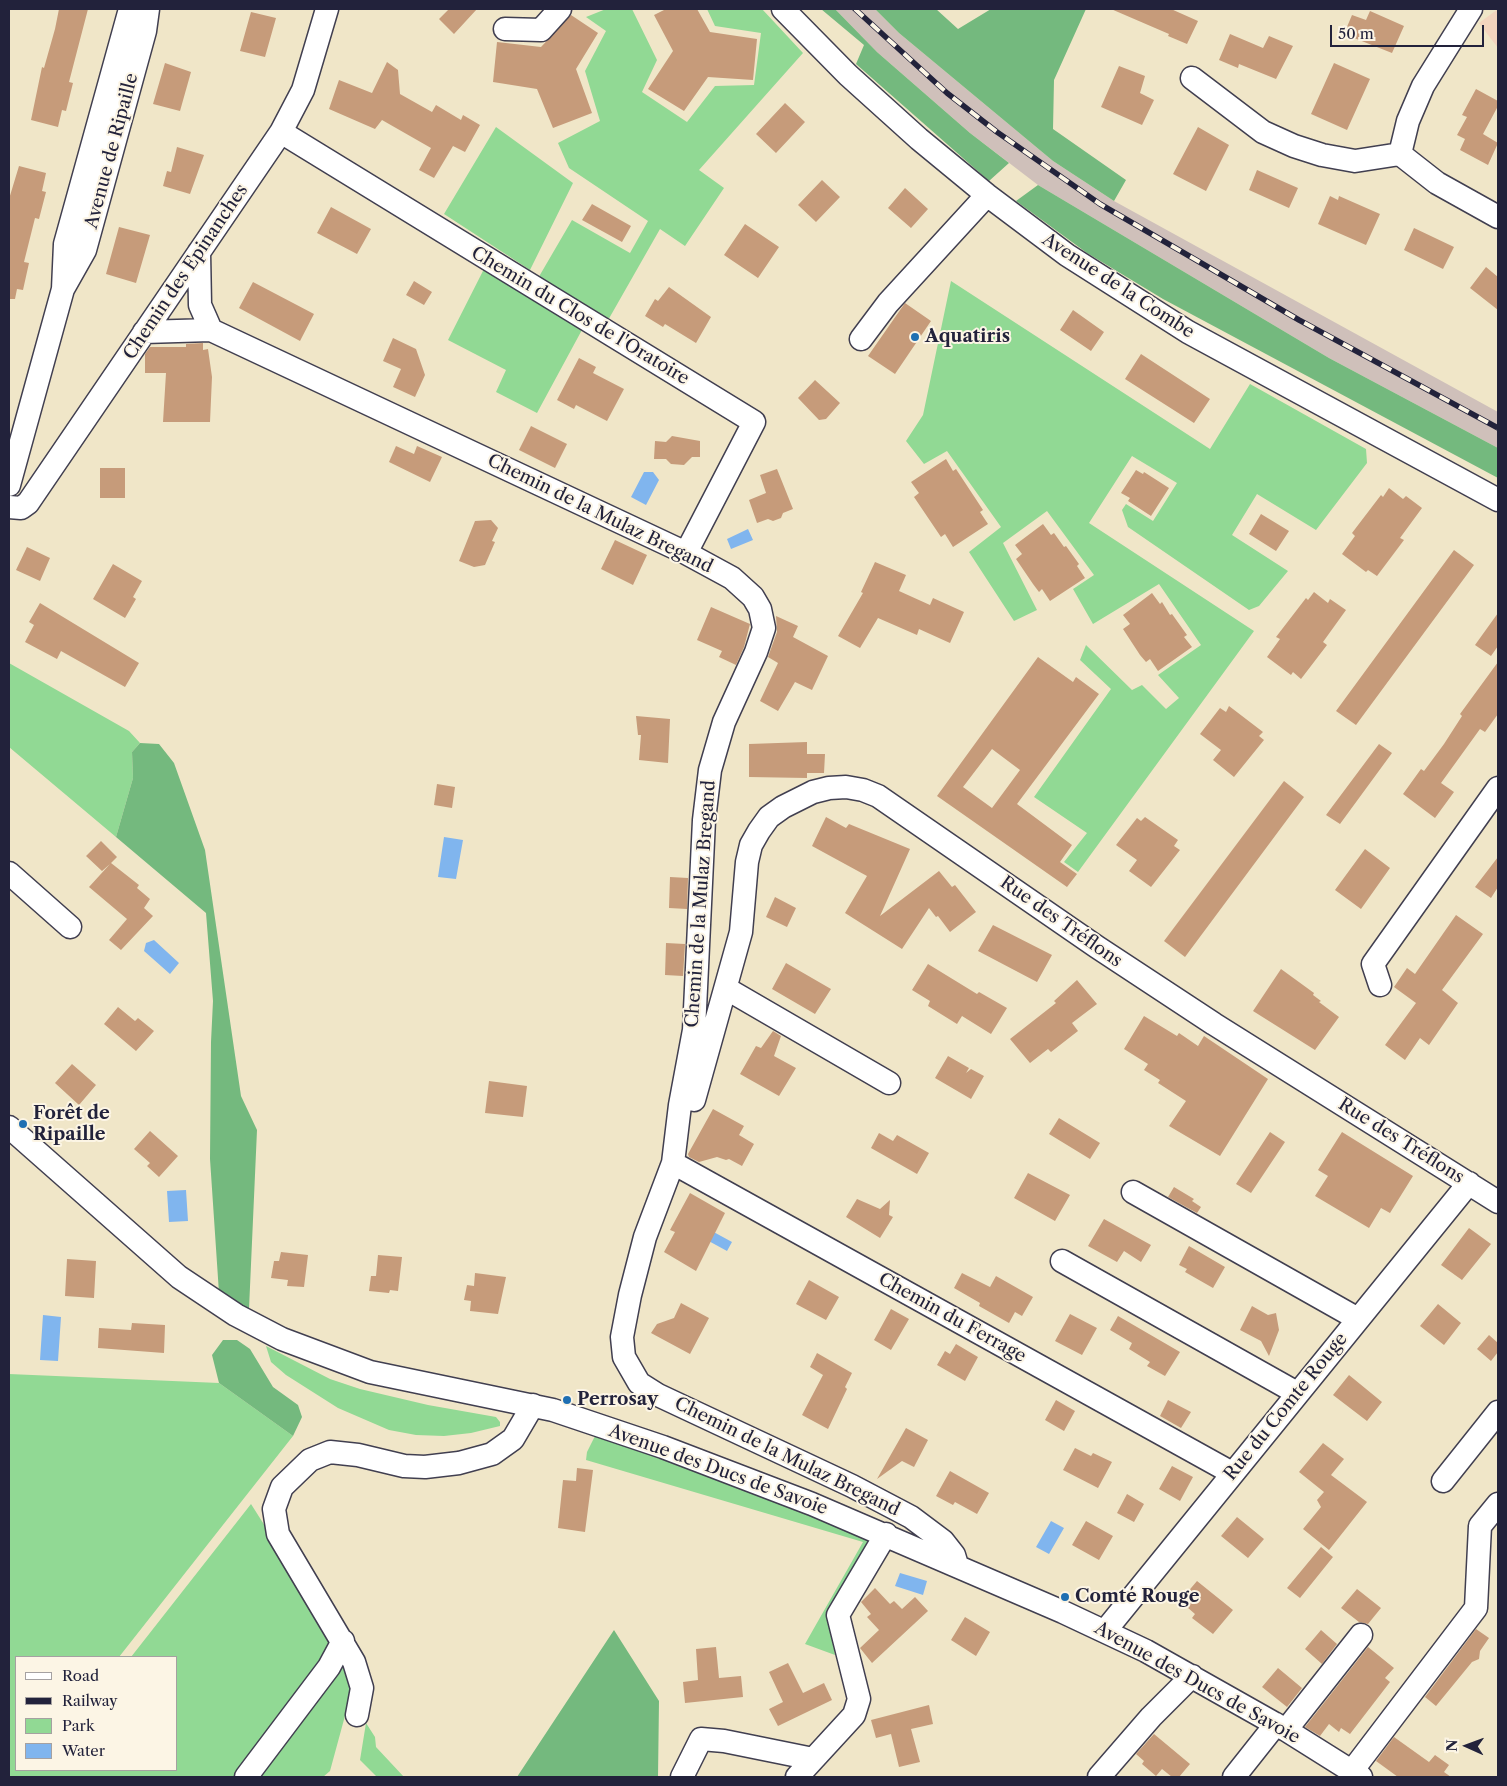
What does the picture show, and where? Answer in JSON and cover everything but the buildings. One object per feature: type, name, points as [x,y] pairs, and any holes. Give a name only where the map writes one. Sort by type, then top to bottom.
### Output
[{"type":"street","name":"Avenue de Ripaille","points":[[9,485],[12,461],[63,289],[85,250],[98,162],[130,9]]},
{"type":"street","name":"Avenue de Ripaille","points":[[98,162],[145,31],[148,9]]},
{"type":"street","name":"Chemin des Epinanches","points":[[9,507],[21,508],[28,503],[281,132],[303,90],[327,9]]},
{"type":"street","points":[[505,28],[541,30],[560,9]]},
{"type":"street","name":"Avenue de la Combe","points":[[783,9],[886,110],[987,195],[1067,255],[1188,332],[1498,500]]},
{"type":"street","points":[[1400,154],[1408,121],[1423,86],[1471,9]]},
{"type":"street","points":[[1192,78],[1257,127],[1294,146],[1322,155],[1355,160],[1400,154],[1437,183],[1498,217]]},
{"type":"street","name":"Chemin du Clos de l'Oratoire","points":[[281,132],[754,422],[686,553]]},
{"type":"street","points":[[862,339],[888,303],[987,195]]},
{"type":"street","points":[[199,252],[200,305],[210,330]]},
{"type":"street","name":"Chemin de la Mulaz Bregand","points":[[144,332],[210,330],[686,553],[719,570],[743,587],[760,609],[764,628],[756,652],[724,722],[710,770],[704,820],[694,1030],[680,1105],[673,1163],[638,1258],[623,1326],[622,1342],[624,1357],[634,1376],[648,1390],[852,1486],[911,1517],[943,1541],[954,1554],[957,1565]]},
{"type":"street","name":"Rue des Tréflons","points":[[673,1163],[684,1134],[726,989],[743,919],[747,862],[759,831],[770,817],[783,807],[813,792],[829,788],[862,790],[878,796],[1097,947],[1214,1024],[1498,1202]]},
{"type":"street","points":[[1380,985],[1373,964],[1498,788]]},
{"type":"street","points":[[9,873],[70,927]]},
{"type":"street","points":[[726,989],[889,1083]]},
{"type":"street","name":"Avenue des Ducs de Savoie","points":[[9,1127],[179,1277],[254,1326],[311,1352],[370,1372],[533,1405],[663,1447],[886,1534],[1104,1631],[1192,1676],[1281,1727],[1356,1774]]},
{"type":"street","name":"Chemin du Ferrage","points":[[673,1163],[1232,1473]]},
{"type":"street","name":"Rue du Comte Rouge","points":[[1104,1631],[1468,1183]]},
{"type":"street","points":[[1133,1192],[1358,1319]]},
{"type":"street","points":[[1062,1261],[1297,1393]]},
{"type":"street","points":[[356,1715],[362,1688],[360,1676],[343,1641],[278,1534],[274,1509],[276,1498],[289,1478],[310,1460],[330,1452],[358,1455],[404,1466],[443,1466],[492,1454],[513,1439],[533,1405]]},
{"type":"street","points":[[1443,1481],[1498,1412]]},
{"type":"street","points":[[1356,1774],[1476,1608],[1480,1526],[1498,1504]]},
{"type":"street","points":[[797,1777],[854,1715],[859,1699],[838,1615],[886,1534]]},
{"type":"street","points":[[1234,1777],[1281,1727],[1361,1635]]},
{"type":"street","points":[[246,1777],[330,1667],[343,1641]]},
{"type":"street","points":[[1099,1777],[1151,1717],[1192,1676]]},
{"type":"street","points":[[682,1777],[701,1739],[724,1741],[813,1759]]},
{"type":"shaded area","points":[[835,9],[875,9],[899,33],[1053,161],[1114,201],[1498,412],[1498,448],[1329,358],[1038,185],[970,133],[877,52]]},
{"type":"shaded area","points":[[1498,9],[1498,48],[1479,23]]},
{"type":"green space","points":[[606,9],[632,9],[657,60],[642,92],[687,122],[715,86],[754,85],[761,33],[715,26],[707,9],[762,9],[803,53],[699,170],[724,188],[685,246],[660,229],[607,322],[537,280],[572,220],[630,253],[648,221],[569,168],[558,143],[600,121],[585,71],[606,31],[586,17]]},
{"type":"green space","points":[[821,9],[835,9],[877,52],[970,133],[1009,163],[989,181],[856,64],[864,45]]},
{"type":"green space","points":[[875,9],[936,9],[958,29],[991,9],[1086,9],[1054,80],[1053,129],[1126,180],[1114,201],[1053,161],[899,33]]},
{"type":"green space","points":[[496,127],[573,183],[530,270],[444,214]]},
{"type":"green space","points":[[1038,185],[1329,358],[1498,448],[1498,478],[1163,299],[1087,253],[1016,201]]},
{"type":"green space","points":[[485,267],[583,328],[537,413],[496,392],[506,370],[448,340]]},
{"type":"green space","points":[[951,281],[1210,449],[1250,384],[1366,449],[1367,463],[1316,530],[1257,494],[1232,535],[1288,571],[1259,606],[1249,610],[1128,527],[1122,510],[1126,504],[1153,521],[1177,483],[1132,456],[1089,523],[1254,631],[1078,872],[1064,862],[1087,833],[1034,797],[1111,689],[1080,660],[1086,645],[1132,690],[1142,685],[1166,709],[1179,698],[1158,675],[1201,645],[1159,584],[1093,624],[1073,589],[1094,575],[1047,511],[1003,543],[1037,610],[1014,621],[969,552],[1001,527],[947,451],[924,464],[906,441],[923,415]]},
{"type":"green space","points":[[9,663],[129,731],[140,743],[132,752],[133,778],[116,837],[9,747]]},
{"type":"green space","points":[[140,743],[159,744],[174,763],[205,850],[241,1096],[257,1130],[249,1309],[219,1293],[210,1159],[213,1001],[206,913],[116,837],[133,778],[132,752]]},
{"type":"green space","points":[[223,1340],[237,1340],[250,1349],[273,1387],[298,1405],[302,1417],[293,1436],[219,1383],[212,1355]]},
{"type":"green space","points":[[266,1346],[330,1379],[360,1389],[428,1405],[496,1417],[500,1422],[500,1426],[471,1433],[444,1436],[416,1435],[389,1430],[338,1408],[286,1375],[271,1362]]},
{"type":"green space","points":[[9,1374],[219,1383],[293,1436],[120,1656],[15,1656],[15,1771],[178,1771],[178,1656],[132,1656],[251,1504],[331,1630],[355,1679],[330,1771],[323,1777],[9,1777]]},
{"type":"green space","points":[[596,1434],[864,1534],[870,1540],[829,1621],[835,1655],[805,1644],[863,1542],[586,1460],[587,1452]]},
{"type":"green space","points":[[614,1630],[659,1701],[658,1777],[517,1777]]},
{"type":"green space","points":[[366,1723],[375,1737],[376,1747],[404,1777],[377,1777],[360,1760]]},
{"type":"water","points":[[644,472],[653,472],[659,480],[646,505],[631,497]]},
{"type":"water","points":[[748,529],[753,540],[731,549],[727,539]]},
{"type":"water","points":[[444,837],[463,840],[456,879],[438,877]]},
{"type":"water","points":[[154,940],[179,963],[170,974],[144,951],[146,943]]},
{"type":"water","points":[[186,1190],[188,1221],[169,1222],[167,1191]]},
{"type":"water","points":[[710,1230],[732,1242],[727,1251],[705,1239]]},
{"type":"water","points":[[43,1315],[61,1317],[58,1361],[40,1360]]},
{"type":"water","points":[[1051,1521],[1064,1528],[1049,1554],[1036,1547]]},
{"type":"water","points":[[900,1573],[927,1581],[923,1595],[895,1586]]},
{"type":"railway","points":[[855,9],[947,93],[997,132],[1100,204],[1299,320],[1498,428]]},
{"type":"place","name":"Aquatiris","points":[[915,337]]},
{"type":"place","name":"Forêt de Ripaille","points":[[23,1124]]},
{"type":"place","name":"Perrosay","points":[[567,1400]]},
{"type":"place","name":"Comté Rouge","points":[[1065,1597]]}]
